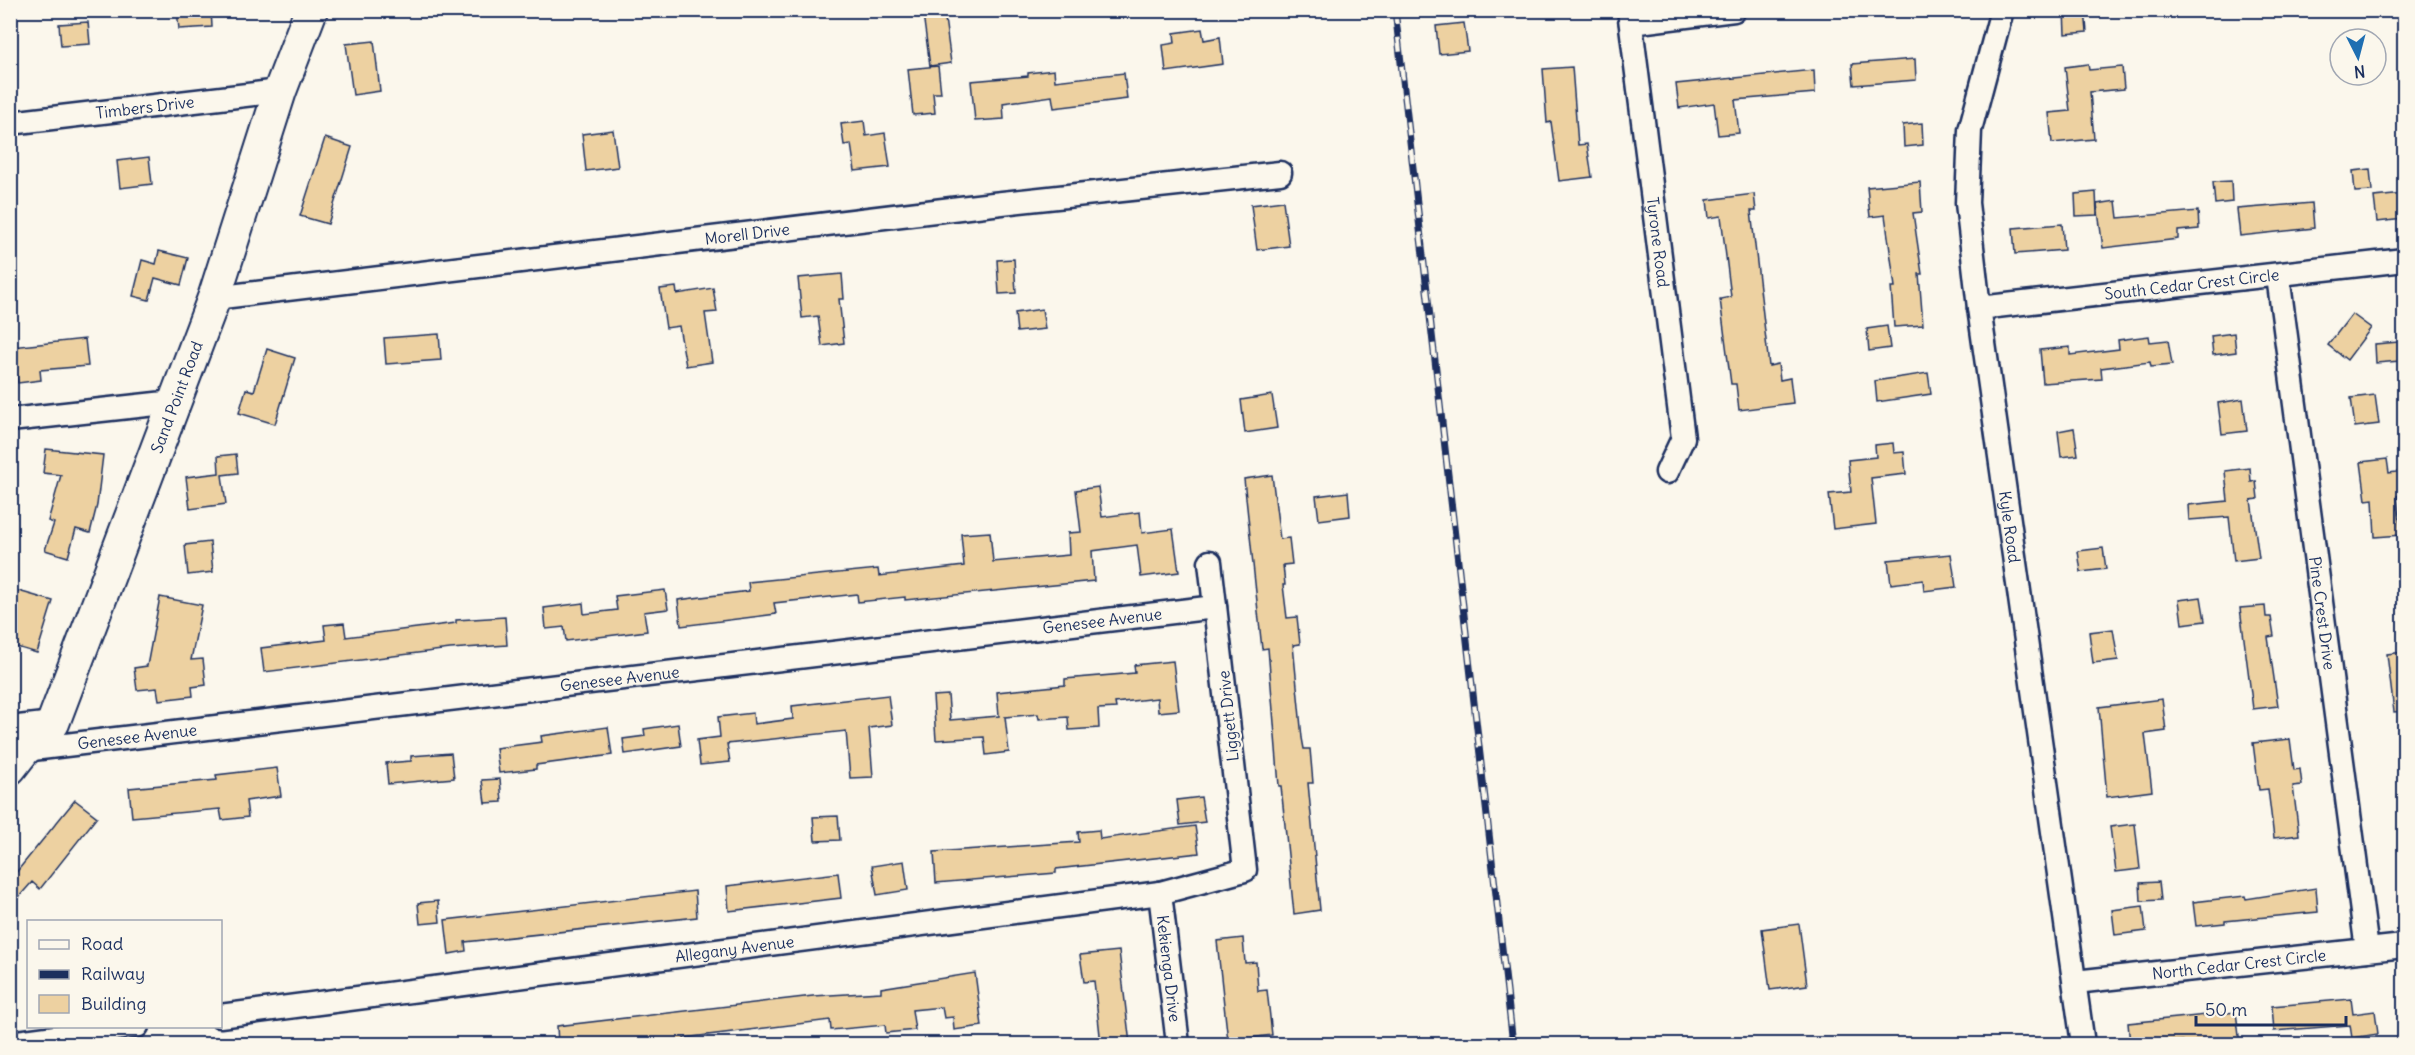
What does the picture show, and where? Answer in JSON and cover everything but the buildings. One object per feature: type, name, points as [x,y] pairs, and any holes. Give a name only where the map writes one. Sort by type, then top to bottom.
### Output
[{"type":"street","name":"Sand Point Road","points":[[15,749],[52,723],[214,298],[280,90],[311,10]]},
{"type":"street","points":[[1630,17],[1734,10]]},
{"type":"street","name":"Kyle Road","points":[[2002,10],[1970,130],[1967,203],[1978,308],[2083,1044]]},
{"type":"street","name":"Tyrone Road","points":[[1630,17],[1683,438],[1667,472]]},
{"type":"street","name":"Timbers Drive","points":[[10,123],[280,90]]},
{"type":"street","name":"Morell Drive","points":[[214,298],[993,204],[1280,173]]},
{"type":"street","name":"South Cedar Crest Circle","points":[[1978,308],[2404,260]]},
{"type":"street","name":"Pine Crest Drive","points":[[2278,276],[2367,950]]},
{"type":"street","points":[[10,420],[174,402]]},
{"type":"street","name":"Liggett Drive","points":[[1210,562],[1245,870]]},
{"type":"street","name":"Genesee Avenue","points":[[15,749],[1215,607]]},
{"type":"street","name":"Allegany Avenue","points":[[222,1016],[1160,893],[1245,870]]},
{"type":"street","name":"Kekienga Drive","points":[[1160,893],[1178,1044]]},
{"type":"street","name":"North Cedar Crest Circle","points":[[2074,982],[2404,945]]},
{"type":"street","points":[[10,1043],[122,1028]]},
{"type":"railway","points":[[1395,10],[1513,1044]]}]
